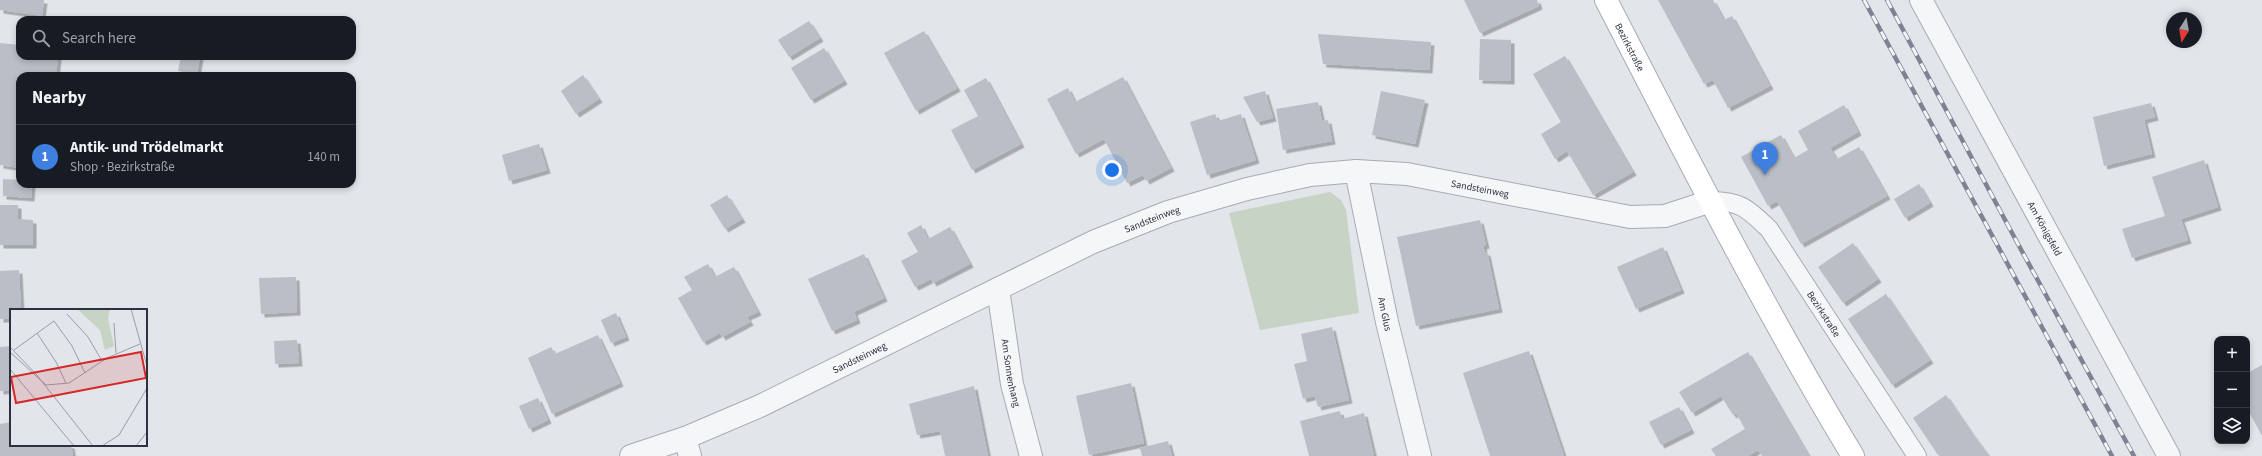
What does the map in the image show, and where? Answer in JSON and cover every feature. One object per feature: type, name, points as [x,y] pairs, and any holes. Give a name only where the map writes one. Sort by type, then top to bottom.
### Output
[{"type":"street","name":"Bezirkstraße","points":[[1606,0],[1711,201],[1830,418],[1853,456]]},
{"type":"street","name":"Am Königsfeld","points":[[1921,0],[2169,456]]},
{"type":"street","name":"Sandsteinweg","points":[[632,456],[688,447],[760,406],[1093,242],[1168,212],[1247,189],[1310,175],[1356,171],[1407,174],[1630,217],[1665,216],[1711,201]]},
{"type":"street","name":"Am Glus","points":[[1356,171],[1387,322],[1420,456]]},
{"type":"street","name":"Am Sonnenhang","points":[[998,289],[1012,384],[1031,456]]},
{"type":"lane","name":"Bezirkstraße","points":[[1711,201],[1730,201],[1746,208],[1769,230],[1917,456]]},
{"type":"green space","points":[[1330,192],[1341,200],[1346,210],[1359,313],[1260,330],[1229,213]]},
{"type":"building","points":[[0,0],[44,0],[42,16],[0,10]]},
{"type":"building","points":[[1464,0],[1537,0],[1539,6],[1480,33]]},
{"type":"building","points":[[1658,0],[1713,0],[1724,20],[1732,16],[1770,86],[1728,108],[1713,80],[1704,84]]},
{"type":"building","points":[[809,21],[820,38],[789,57],[778,40]]},
{"type":"building","points":[[924,31],[957,88],[916,111],[884,53]]},
{"type":"building","points":[[1318,34],[1431,42],[1429,70],[1323,64]]},
{"type":"building","points":[[1480,39],[1511,40],[1511,81],[1479,80]]},
{"type":"building","points":[[0,43],[16,45],[16,60],[58,60],[56,72],[16,72],[16,167],[0,165]]},
{"type":"building","points":[[824,48],[844,81],[811,100],[791,68]]},
{"type":"building","points":[[1565,56],[1633,172],[1593,195],[1567,151],[1555,159],[1541,134],[1561,122],[1533,74]]},
{"type":"building","points":[[180,60],[199,60],[197,72],[178,71]]},
{"type":"building","points":[[583,75],[599,99],[576,114],[561,91]]},
{"type":"building","points":[[1123,77],[1171,168],[1146,181],[1143,175],[1127,183],[1104,139],[1076,154],[1047,99],[1068,88],[1075,102]]},
{"type":"building","points":[[986,78],[1021,144],[972,170],[951,130],[978,116],[964,90]]},
{"type":"building","points":[[1265,91],[1273,118],[1257,122],[1243,97]]},
{"type":"building","points":[[1381,91],[1425,100],[1415,144],[1372,135]]},
{"type":"building","points":[[1318,102],[1322,121],[1328,120],[1332,141],[1283,150],[1276,109]]},
{"type":"building","points":[[2151,103],[2155,117],[2144,120],[2152,154],[2104,166],[2093,117]]},
{"type":"building","points":[[1844,105],[1858,132],[1830,148],[1837,159],[1859,147],[1887,196],[1801,244],[1777,201],[1768,206],[1741,157],[1781,135],[1794,158],[1808,150],[1798,131]]},
{"type":"building","points":[[1215,114],[1218,121],[1241,114],[1256,160],[1207,175],[1190,122]]},
{"type":"building","points":[[539,144],[547,170],[509,181],[502,155]]},
{"type":"building","points":[[2204,160],[2218,207],[2181,219],[2188,240],[2132,258],[2122,229],[2165,216],[2152,177]]},
{"type":"building","points":[[3,179],[16,180],[16,188],[32,188],[31,198],[3,196]]},
{"type":"building","points":[[1919,184],[1930,203],[1905,218],[1894,199]]},
{"type":"building","points":[[727,195],[742,219],[725,229],[710,205]]},
{"type":"building","points":[[0,205],[18,205],[18,219],[33,220],[33,245],[0,245]]},
{"type":"building","points":[[1480,220],[1486,245],[1483,246],[1485,253],[1487,252],[1499,309],[1416,326],[1397,237]]},
{"type":"building","points":[[921,225],[928,239],[950,227],[970,264],[933,283],[931,279],[915,287],[901,261],[918,252],[907,233]]},
{"type":"building","points":[[1853,243],[1878,279],[1843,303],[1818,267]]},
{"type":"building","points":[[1663,247],[1681,290],[1636,309],[1617,267]]},
{"type":"building","points":[[864,254],[884,298],[854,312],[857,320],[832,331],[808,279]]},
{"type":"building","points":[[708,264],[715,277],[734,267],[758,312],[747,317],[750,322],[722,337],[720,333],[703,342],[678,298],[692,290],[684,277]]},
{"type":"building","points":[[19,270],[21,309],[10,309],[10,319],[0,319],[0,271]]},
{"type":"building","points":[[296,277],[297,312],[261,314],[259,278]]},
{"type":"building","points":[[1886,294],[1930,360],[1892,385],[1848,319]]},
{"type":"building","points":[[616,313],[626,337],[611,343],[601,320]]},
{"type":"building","points":[[1332,327],[1349,400],[1318,407],[1315,396],[1303,399],[1294,364],[1307,361],[1301,334]]},
{"type":"building","points":[[598,335],[620,383],[552,414],[528,358],[551,347],[555,354]]},
{"type":"building","points":[[297,340],[299,363],[275,364],[274,341]]},
{"type":"building","points":[[10,346],[10,390],[0,391],[0,347]]},
{"type":"building","points":[[1529,351],[1564,456],[1490,456],[1463,373]]},
{"type":"building","points":[[1748,352],[1809,456],[1762,456],[1758,450],[1748,456],[1716,456],[1711,449],[1745,429],[1736,413],[1733,415],[1721,396],[1692,413],[1679,392]]},
{"type":"building","points":[[2262,365],[2262,436],[2250,414],[2250,371]]},
{"type":"building","points":[[1131,383],[1144,443],[1089,455],[1076,396]]},
{"type":"building","points":[[974,386],[988,456],[945,456],[940,431],[917,435],[909,404]]},
{"type":"building","points":[[1946,395],[1989,456],[1938,455],[1913,418]]},
{"type":"building","points":[[538,398],[548,420],[529,429],[519,406]]},
{"type":"building","points":[[1679,407],[1691,430],[1661,445],[1649,422]]},
{"type":"building","points":[[1340,411],[1342,419],[1364,413],[1374,456],[1309,456],[1300,421]]},
{"type":"building","points":[[10,422],[10,446],[71,446],[73,456],[0,456],[0,424]]},
{"type":"building","points":[[1168,441],[1172,456],[1142,456],[1140,448]]},
{"type":"railway","points":[[1864,0],[2112,456]]},
{"type":"railway","points":[[1887,0],[2134,456]]},
{"type":"place","name":"Antik- und Trödelmarkt","points":[[1765,175]]}]
